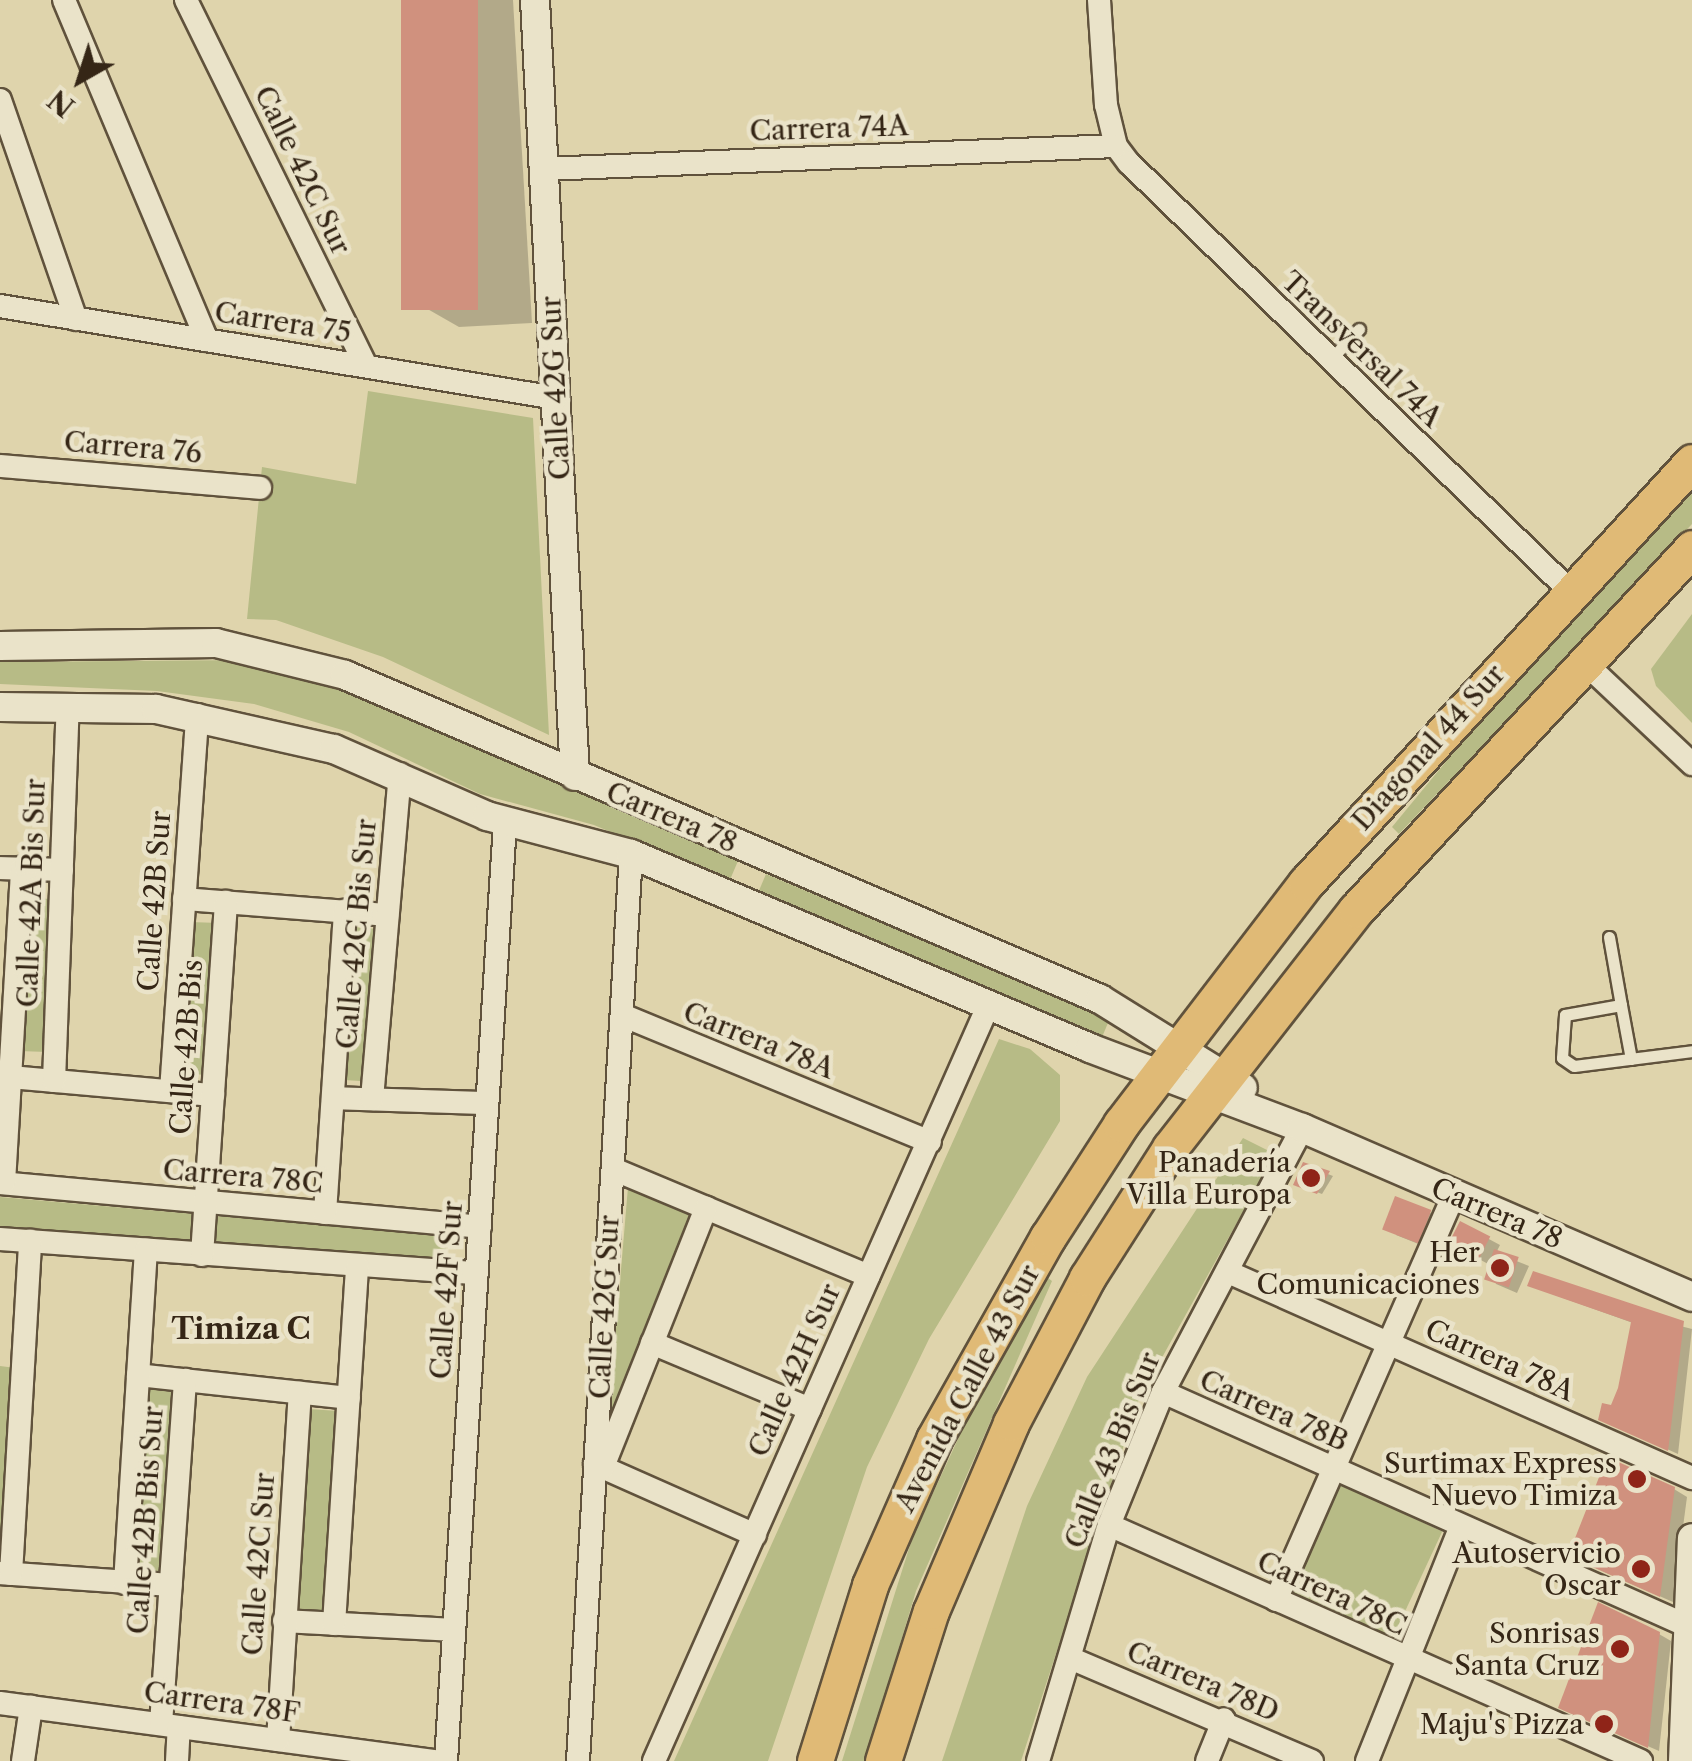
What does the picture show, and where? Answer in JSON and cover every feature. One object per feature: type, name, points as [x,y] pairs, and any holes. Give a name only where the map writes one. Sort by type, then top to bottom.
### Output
[{"type":"main road","name":"Diagonal 44 Sur","points":[[1178,1044],[1306,883],[1692,462]]},
{"type":"main road","name":"Diagonal 44 Sur","points":[[1218,1085],[1356,910],[1692,548]]},
{"type":"main road","name":"Avenida Calle 43 Sur","points":[[816,1761],[854,1628],[934,1439],[1048,1237],[1178,1044]]},
{"type":"main road","name":"Avenida Calle 43 Sur","points":[[883,1761],[931,1610],[1010,1424],[1087,1278],[1218,1085]]},
{"type":"street","points":[[64,0],[207,340]]},
{"type":"street","name":"Calle 42C Sur","points":[[186,0],[366,366]]},
{"type":"street","name":"Calle 42G Sur","points":[[535,0],[575,776]]},
{"type":"street","points":[[1099,0],[1106,105],[1116,146]]},
{"type":"street","points":[[0,100],[76,319]]},
{"type":"street","name":"Carrera 74A","points":[[544,169],[1116,146]]},
{"type":"street","name":"Transversal 74A","points":[[1116,146],[1145,182],[1572,592]]},
{"type":"street","name":"Carrera 75","points":[[0,306],[556,398]]},
{"type":"street","name":"Carrera 76","points":[[0,466],[260,488]]},
{"type":"street","name":"Carrera 78","points":[[0,646],[244,646],[345,676],[1100,999],[1178,1044],[1218,1085]]},
{"type":"street","points":[[1586,664],[1692,764]]},
{"type":"street","name":"Carrera 78","points":[[7,704],[197,714],[334,749],[505,822],[631,854],[1157,1073],[1218,1085],[1302,1128],[1692,1297]]},
{"type":"street","name":"Calle 42A Bis Sur","points":[[54,1081],[68,707]]},
{"type":"street","name":"Calle 42B Sur","points":[[171,1091],[197,714]]},
{"type":"street","name":"Calle 42C Bis Sur","points":[[372,1099],[400,774]]},
{"type":"street","name":"Calle 42F Sur","points":[[446,1761],[505,822]]},
{"type":"street","points":[[738,898],[756,853]]},
{"type":"street","name":"Calle 42G Sur","points":[[578,1761],[599,1466],[631,854]]},
{"type":"street","points":[[2,1183],[10,1077],[11,868],[62,870]]},
{"type":"street","points":[[184,899],[387,915]]},
{"type":"street","name":"Calle 42B Bis","points":[[202,1255],[226,902]]},
{"type":"street","points":[[326,1213],[345,911]]},
{"type":"street","name":"Calle 42H Sur","points":[[654,1761],[989,1004]]},
{"type":"street","name":"Carrera 78A","points":[[622,1016],[930,1142]]},
{"type":"street","points":[[10,1077],[213,1095]]},
{"type":"street","points":[[333,1098],[488,1103]]},
{"type":"street","name":"Calle 43 Bis Sur","points":[[1038,1761],[1109,1526],[1163,1392],[1302,1128]]},
{"type":"street","points":[[612,1169],[868,1276]]},
{"type":"street","name":"Carrera 78C","points":[[2,1183],[480,1227]]},
{"type":"street","points":[[1276,1600],[1454,1194]]},
{"type":"street","points":[[706,1208],[599,1466],[754,1535]]},
{"type":"street","points":[[0,1239],[476,1273]]},
{"type":"street","points":[[30,1241],[12,1365],[6,1574],[171,1585]]},
{"type":"street","points":[[125,1583],[146,1250]]},
{"type":"street","points":[[334,1624],[357,1266]]},
{"type":"street","name":"Carrera 78A","points":[[1228,1272],[1692,1478]]},
{"type":"street","points":[[652,1342],[810,1408]]},
{"type":"street","points":[[138,1375],[348,1398]]},
{"type":"street","name":"Calle 42B Bis Sur","points":[[177,1761],[170,1726],[171,1585],[185,1380]]},
{"type":"street","name":"Carrera 78B","points":[[1163,1392],[1691,1628]]},
{"type":"street","name":"Calle 42C Sur","points":[[278,1740],[300,1393]]},
{"type":"street","name":"Carrera 78C","points":[[1109,1526],[1406,1661],[1641,1761]]},
{"type":"street","points":[[1367,1761],[1460,1528]]},
{"type":"street","points":[[1683,1761],[1692,1538]]},
{"type":"street","points":[[284,1622],[454,1630]]},
{"type":"street","name":"Carrera 78D","points":[[1070,1658],[1224,1719],[1312,1761]]},
{"type":"street","name":"Carrera 78F","points":[[0,1703],[278,1740],[319,1753],[435,1761]]},
{"type":"street","points":[[23,1761],[31,1707]]},
{"type":"street","points":[[1207,1761],[1224,1719]]},
{"type":"lane","points":[[1330,360],[1358,329]]},
{"type":"lane","points":[[1609,937],[1631,1059]]},
{"type":"lane","points":[[1622,1005],[1569,1010],[1562,1022],[1562,1058],[1574,1066],[1692,1052]]},
{"type":"green space","points":[[368,391],[533,418],[549,735],[383,657],[276,620],[247,619],[262,467],[356,484]]},
{"type":"green space","points":[[1692,487],[1692,524],[1399,834],[1392,827],[1491,707]]},
{"type":"green space","points":[[1692,614],[1692,723],[1656,686],[1651,669]]},
{"type":"green space","points":[[250,660],[334,684],[738,861],[729,882],[594,825],[480,794],[349,732],[254,704],[157,691],[0,684],[0,662]]},
{"type":"green space","points":[[766,874],[1109,1020],[1102,1038],[758,892]]},
{"type":"green space","points":[[24,898],[53,899],[48,1052],[19,1051]]},
{"type":"green space","points":[[190,922],[219,923],[214,1075],[185,1074]]},
{"type":"green space","points":[[351,927],[379,929],[368,1082],[340,1080]]},
{"type":"green space","points":[[999,1039],[1030,1049],[1060,1075],[1060,1121],[929,1339],[867,1467],[768,1761],[674,1761]]},
{"type":"green space","points":[[1243,1138],[1275,1154],[1139,1399],[1021,1761],[942,1761],[1027,1506],[1087,1377]]},
{"type":"green space","points":[[628,1187],[697,1213],[608,1424]]},
{"type":"green space","points":[[0,1197],[447,1236],[445,1266],[0,1227]]},
{"type":"green space","points":[[1044,1275],[1052,1281],[916,1591],[865,1761],[842,1761],[912,1539],[998,1352]]},
{"type":"green space","points":[[0,1366],[16,1368],[0,1568]]},
{"type":"green space","points":[[145,1379],[174,1381],[160,1582],[131,1580]]},
{"type":"green space","points":[[309,1409],[338,1411],[324,1611],[295,1609]]},
{"type":"green space","points":[[1338,1483],[1442,1532],[1392,1639],[1288,1591]]},
{"type":"building","points":[[401,0],[478,0],[478,310],[401,310]]},
{"type":"building","name":"Panadería Villa Europa","points":[[1303,1162],[1330,1171],[1317,1194],[1293,1185]]},
{"type":"building","points":[[1395,1196],[1431,1210],[1419,1244],[1382,1230]]},
{"type":"building","points":[[1460,1221],[1490,1236],[1478,1260],[1448,1245]]},
{"type":"building","name":"Her Comunicaciones","points":[[1494,1249],[1519,1257],[1509,1287],[1484,1279]]},
{"type":"building","points":[[1533,1271],[1684,1321],[1668,1451],[1598,1420],[1602,1403],[1611,1405],[1618,1388],[1631,1322],[1527,1286]]},
{"type":"building","points":[[1607,1457],[1675,1487],[1660,1597],[1568,1556]]},
{"type":"building","points":[[1598,1602],[1660,1632],[1648,1748],[1558,1708]]},
{"type":"place","name":"Panadería Villa Europa","points":[[1311,1178]]},
{"type":"place","name":"Her Comunicaciones","points":[[1500,1268]]},
{"type":"place","name":"Surtimax Express Nuevo Timiza","points":[[1637,1479]]},
{"type":"place","name":"Autoservicio Oscar","points":[[1641,1569]]},
{"type":"place","name":"Sonrisas Santa Cruz","points":[[1620,1649]]},
{"type":"place","name":"Maju's Pizza","points":[[1604,1724]]},
{"type":"district","name":"Timiza C","points":[[241,1329]]}]
